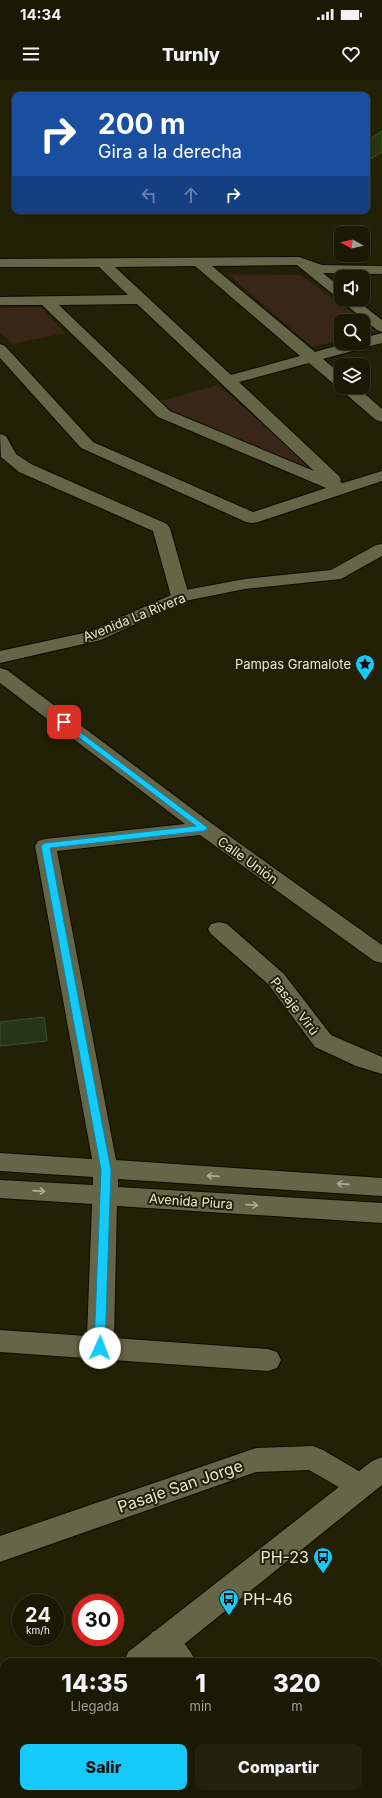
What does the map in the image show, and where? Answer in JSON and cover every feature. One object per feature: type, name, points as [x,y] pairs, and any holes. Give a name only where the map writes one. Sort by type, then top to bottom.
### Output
[{"type":"street","points":[[300,261],[334,289]]},
{"type":"street","points":[[0,263],[200,263],[300,261],[320,269],[382,270]]},
{"type":"street","points":[[103,263],[342,489]]},
{"type":"street","points":[[200,263],[334,376]]},
{"type":"street","points":[[0,301],[141,299]]},
{"type":"street","points":[[48,301],[164,414],[342,489]]},
{"type":"street","points":[[355,306],[382,328]]},
{"type":"street","points":[[228,380],[382,338]]},
{"type":"street","points":[[0,349],[87,445],[252,518],[382,476]]},
{"type":"street","points":[[355,394],[382,417]]},
{"type":"street","points":[[0,439],[9,457],[25,468],[161,528],[180,596]]},
{"type":"street","name":"Avenida La Rivera","points":[[0,657],[94,636],[180,596],[244,584],[335,576],[382,549]]},
{"type":"street","name":"Calle Unión","points":[[0,674],[204,828],[382,956]]},
{"type":"street","points":[[100,1348],[106,1170],[45,846],[204,828]]},
{"type":"street","name":"Pasaje Virú","points":[[219,929],[276,979],[322,1041],[364,1060],[382,1066]]},
{"type":"street","name":"Avenida Piura","points":[[0,1162],[382,1187]]},
{"type":"street","name":"Avenida Piura","points":[[0,1189],[382,1213]]},
{"type":"street","points":[[0,1341],[268,1360]]},
{"type":"street","name":"Pasaje San Jorge","points":[[0,1549],[256,1460],[313,1458],[359,1486]]},
{"type":"street","points":[[152,1658],[172,1652],[359,1486],[382,1469]]},
{"type":"shaded area","points":[[228,274],[301,275],[334,299],[334,306],[343,306],[354,314],[334,314],[334,342],[312,347]]},
{"type":"shaded area","points":[[41,307],[65,333],[13,344],[0,333],[0,308]]},
{"type":"shaded area","points":[[370,326],[377,331],[370,332]]},
{"type":"shaded area","points":[[218,385],[326,479],[165,411],[157,402]]},
{"type":"building","points":[[382,131],[382,152],[370,159],[370,139]]},
{"type":"building","points":[[44,1017],[47,1041],[0,1046],[0,1022]]},
{"type":"place","name":"Pampas Gramalote","points":[[365,681]]},
{"type":"place","name":"PH-23","points":[[323,1574]]},
{"type":"place","name":"PH-46","points":[[229,1616]]},
{"type":"route","points":[[64,722],[204,828],[45,846],[106,1170],[100,1348]]}]
